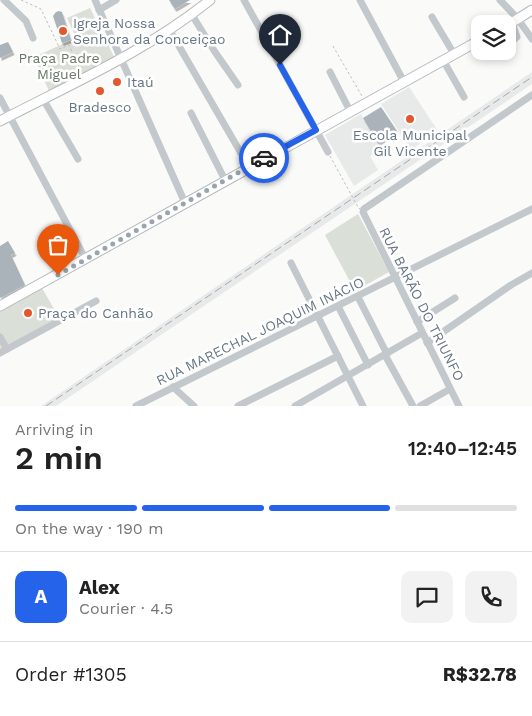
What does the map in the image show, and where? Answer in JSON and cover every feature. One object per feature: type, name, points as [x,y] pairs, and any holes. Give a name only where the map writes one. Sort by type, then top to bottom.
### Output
[{"type":"main road","points":[[0,121],[120,59],[192,15],[210,0]]},
{"type":"main road","points":[[516,20],[532,10]]},
{"type":"main road","points":[[0,306],[86,260],[249,166],[471,45]]},
{"type":"street","points":[[4,0],[26,21],[33,38]]},
{"type":"street","points":[[95,0],[186,203]]},
{"type":"street","points":[[99,10],[116,0]]},
{"type":"street","points":[[244,0],[329,154]]},
{"type":"street","points":[[360,0],[406,80]]},
{"type":"street","points":[[500,0],[508,15]]},
{"type":"street","points":[[192,15],[238,85]]},
{"type":"street","points":[[432,17],[454,54]]},
{"type":"street","points":[[516,25],[532,39]]},
{"type":"street","points":[[169,29],[249,166]]},
{"type":"street","points":[[443,60],[464,97]]},
{"type":"street","points":[[330,72],[350,111]]},
{"type":"street","name":"RUA BARÃO DO TRIUNFO","points":[[458,406],[362,214],[364,210],[532,95]]},
{"type":"street","points":[[0,98],[86,260]]},
{"type":"street","points":[[43,99],[78,159]]},
{"type":"street","points":[[191,113],[225,180]]},
{"type":"street","name":"RUA MARECHAL JOAQUIM INÁCIO","points":[[136,406],[395,279],[532,209]]},
{"type":"street","points":[[291,263],[363,406]]},
{"type":"street","points":[[427,343],[511,286],[532,274]]},
{"type":"street","points":[[358,297],[413,406]]},
{"type":"street","points":[[417,322],[455,298]]},
{"type":"street","points":[[0,338],[4,351],[96,301]]},
{"type":"street","points":[[338,306],[368,365]]},
{"type":"street","points":[[295,406],[422,333]]},
{"type":"street","points":[[238,406],[338,356]]},
{"type":"street","points":[[173,387],[194,406]]},
{"type":"street","points":[[420,406],[450,389]]},
{"type":"path","points":[[21,0],[41,9],[60,49],[69,45],[84,78]]},
{"type":"path","points":[[334,46],[366,102]]},
{"type":"path","points":[[329,154],[359,209],[399,184]]},
{"type":"shaded area","points":[[532,72],[532,84],[56,406],[41,406]]},
{"type":"shaded area","name":"Escola Municipal Gil Vicente","points":[[409,87],[438,131],[411,150],[381,104]]},
{"type":"shaded area","points":[[361,114],[381,149],[370,156],[378,170],[354,186],[325,135]]},
{"type":"green space","name":"Praça Padre Miguel","points":[[90,8],[114,57],[49,91],[34,57],[76,38],[67,18]]},
{"type":"green space","points":[[358,214],[389,272],[355,291],[325,235]]},
{"type":"green space","name":"Praça do Canhão","points":[[41,286],[59,318],[0,350],[0,308]]},
{"type":"building","points":[[169,0],[190,0],[175,9]]},
{"type":"building","name":"Igreja Nossa Senhora da Conceiçao","points":[[59,11],[62,12],[71,40],[62,43],[53,16]]},
{"type":"building","points":[[8,42],[13,52],[0,58],[0,45]]},
{"type":"building","points":[[381,107],[397,131],[378,143],[363,118]]},
{"type":"building","points":[[8,241],[15,253],[11,255],[25,285],[0,298],[0,246]]},
{"type":"railway","points":[[46,406],[532,77]]},
{"type":"way so far","points":[[58,275],[264,158]]},
{"type":"place","name":"Igreja Nossa Senhora da Conceiçao","points":[[63,31]]},
{"type":"place","name":"Itaú","points":[[117,82]]},
{"type":"place","name":"Bradesco","points":[[100,91]]},
{"type":"place","name":"Escola Municipal Gil Vicente","points":[[410,119]]},
{"type":"place","name":"Praça do Canhão","points":[[28,313]]},
{"type":"route","points":[[264,158],[316,130],[280,65]]}]
